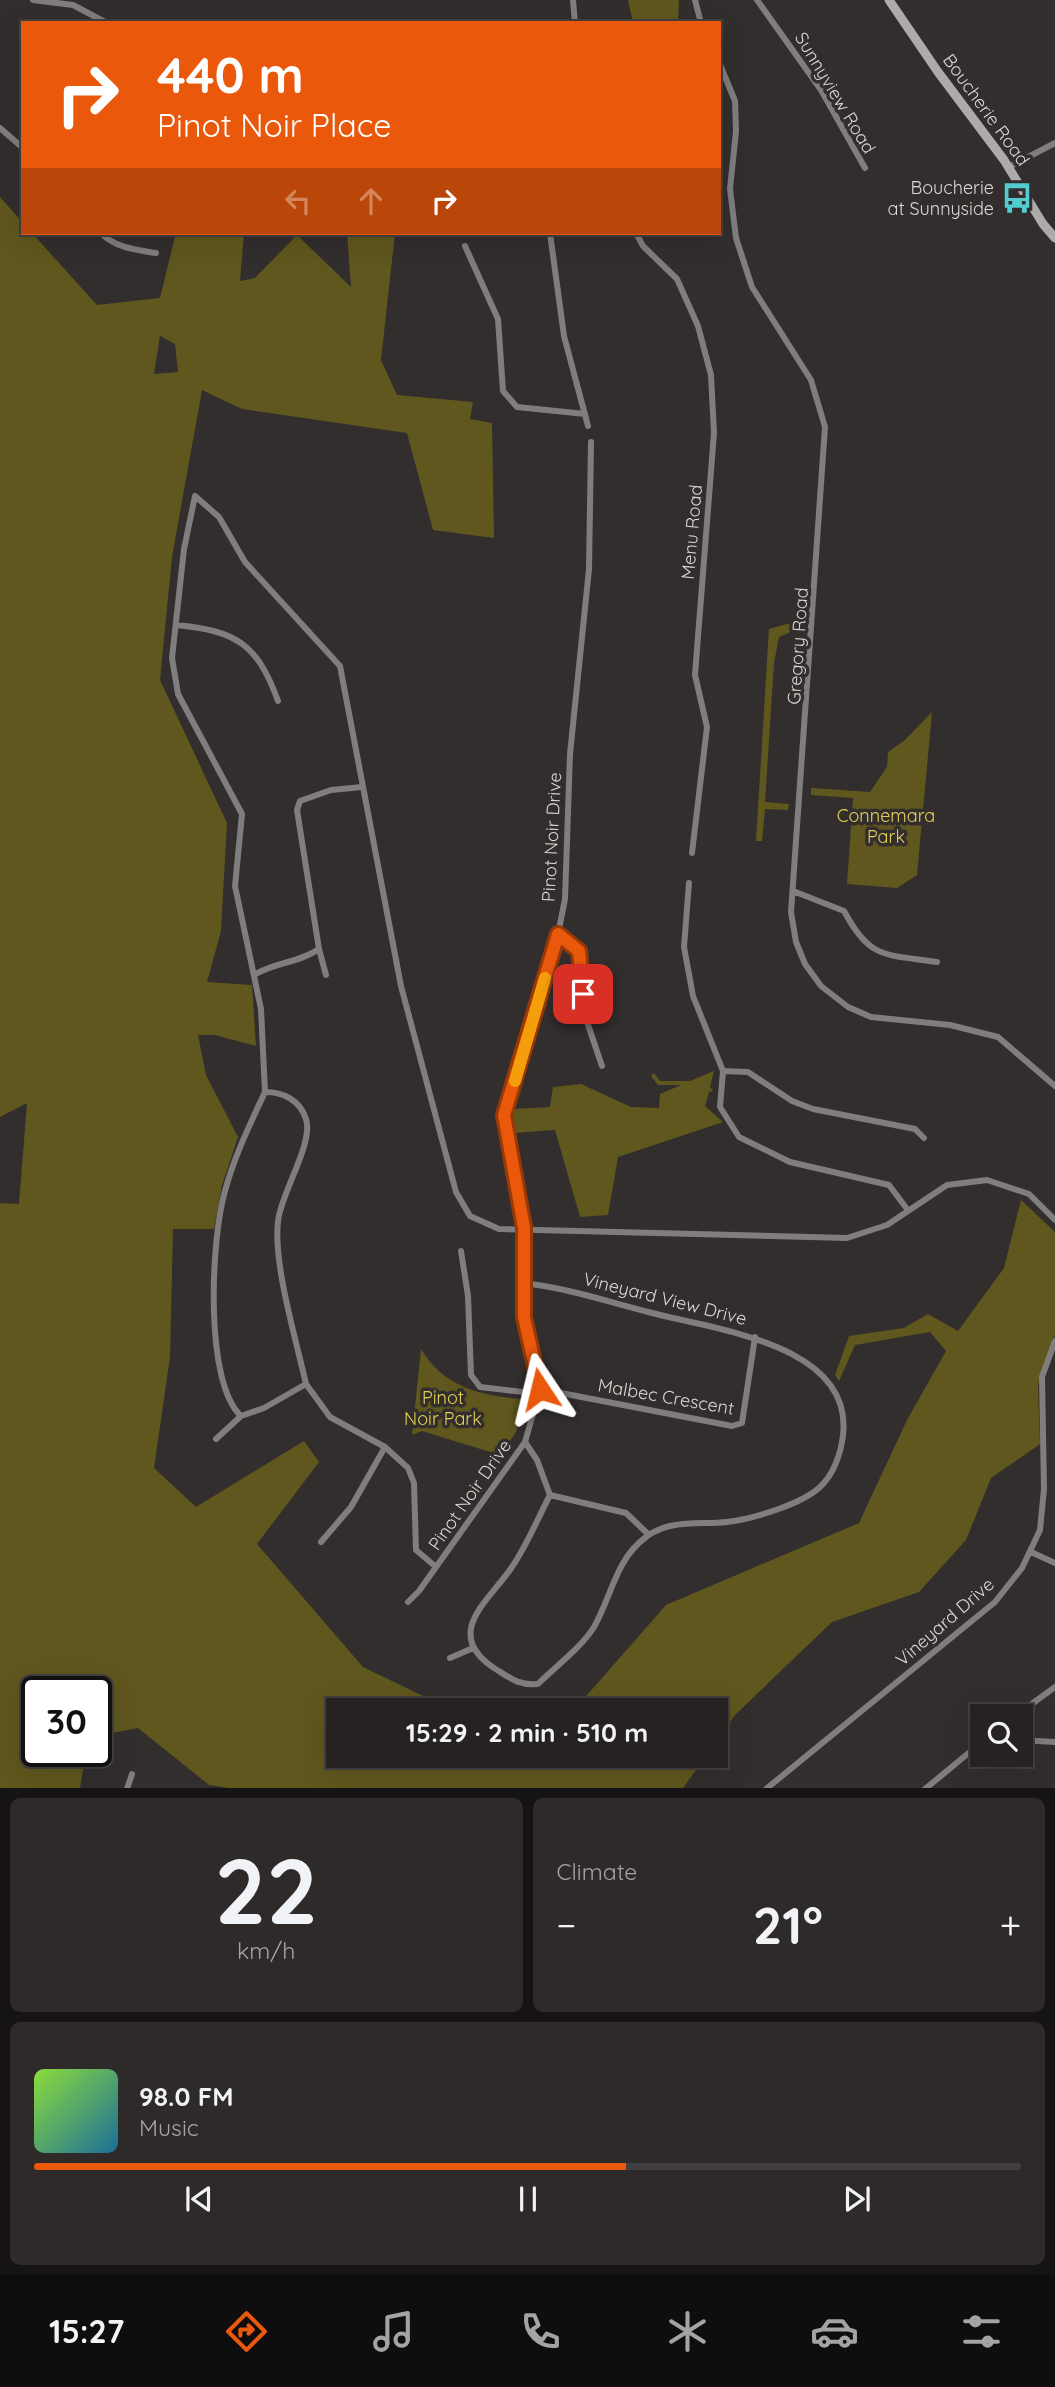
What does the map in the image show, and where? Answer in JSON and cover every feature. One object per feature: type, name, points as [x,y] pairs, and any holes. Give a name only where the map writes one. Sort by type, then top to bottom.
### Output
[{"type":"main road","name":"Boucherie Road","points":[[889,0],[1009,167],[1055,239]]},
{"type":"street","points":[[33,0],[73,5],[103,21]]},
{"type":"street","points":[[573,0],[575,21]]},
{"type":"street","points":[[695,0],[700,21]]},
{"type":"street","name":"Sunnyview Road","points":[[757,0],[821,90],[865,168]]},
{"type":"street","name":"Gregory Road","points":[[721,67],[735,101],[736,131],[730,189],[736,238],[752,287],[811,380],[825,426],[791,912],[796,942],[805,964],[821,986],[848,1007],[871,1017],[950,1025],[998,1037],[1055,1086]]},
{"type":"street","points":[[0,128],[21,146]]},
{"type":"street","points":[[1009,167],[1055,143]]},
{"type":"street","points":[[103,235],[131,250],[156,253]]},
{"type":"street","points":[[550,235],[564,335],[588,426]]},
{"type":"street","name":"Menu Road","points":[[637,235],[643,246],[677,279],[698,326],[711,375],[714,433],[695,675],[707,727],[692,853]]},
{"type":"street","points":[[465,246],[498,319],[503,391],[517,407],[586,414]]},
{"type":"street","name":"Pinot Noir Drive","points":[[408,1602],[436,1567],[524,1442],[539,1391],[524,1317],[524,1228],[504,1115],[558,934],[565,899],[570,754],[589,569],[591,442]]},
{"type":"street","points":[[241,1416],[232,1407],[219,1371],[215,1331],[216,1248],[224,1193],[265,1091],[261,1009],[235,886],[242,814],[178,694],[172,658],[184,549],[195,496],[219,517],[245,562],[340,666],[401,986],[456,1192],[470,1216],[499,1229],[847,1238],[887,1225],[907,1209],[947,1185],[987,1180],[1029,1194],[1055,1220]]},
{"type":"street","points":[[176,625],[214,629],[234,638],[256,656],[269,677],[278,701]]},
{"type":"street","points":[[326,975],[319,949],[297,810],[300,801],[331,790],[362,787]]},
{"type":"street","points":[[689,883],[684,947],[691,984],[723,1071],[720,1107],[739,1137],[790,1162],[890,1185],[907,1209]]},
{"type":"street","points":[[793,891],[844,911],[858,938],[877,953],[937,962]]},
{"type":"street","points":[[558,934],[579,951],[585,1016],[602,1066]]},
{"type":"street","points":[[254,975],[264,969],[305,958],[319,949]]},
{"type":"street","points":[[723,1071],[748,1072],[792,1101],[813,1109],[915,1129],[924,1138]]},
{"type":"street","points":[[265,1091],[281,1091],[298,1105],[307,1120],[306,1137],[278,1221],[282,1281],[306,1384],[330,1417],[385,1447],[408,1468],[414,1483],[416,1550],[436,1567]]},
{"type":"street","points":[[461,1251],[468,1296],[471,1375],[480,1387],[539,1391]]},
{"type":"street","name":"Vineyard View Drive","points":[[473,1648],[480,1658],[518,1683],[538,1684],[593,1628],[623,1559],[648,1535],[672,1524],[731,1521],[800,1501],[821,1486],[833,1470],[844,1430],[843,1414],[835,1394],[818,1371],[755,1336],[653,1314],[562,1288],[523,1283]]},
{"type":"street","name":"Malbec Crescent","points":[[539,1391],[732,1426],[742,1423],[755,1336]]},
{"type":"street","name":"Vineyard Drive","points":[[766,1788],[995,1602],[1022,1568],[1040,1531],[1044,1489],[1042,1377],[1055,1341]]},
{"type":"street","points":[[216,1438],[241,1416],[264,1408],[306,1384]]},
{"type":"street","points":[[450,1658],[473,1648],[471,1625],[477,1610],[513,1566],[550,1495],[537,1460],[524,1442]]},
{"type":"street","points":[[320,1542],[351,1507],[385,1447]]},
{"type":"street","points":[[550,1495],[626,1513],[648,1535]]},
{"type":"street","points":[[1031,1552],[1055,1563]]},
{"type":"street","points":[[1032,1704],[1055,1687]]},
{"type":"street","points":[[1033,1741],[1055,1742]]},
{"type":"street","points":[[925,1788],[970,1752]]},
{"type":"street","points":[[127,1788],[132,1774]]},
{"type":"green space","points":[[628,0],[679,0],[678,21],[633,21]]},
{"type":"green space","points":[[0,197],[21,221],[21,235],[34,235],[97,305],[160,298],[176,235],[244,235],[240,281],[255,278],[297,235],[351,287],[347,235],[395,235],[381,360],[397,395],[473,402],[470,419],[492,423],[494,538],[433,530],[407,433],[242,409],[202,390],[172,557],[160,680],[227,823],[221,931],[207,982],[252,985],[256,1046],[215,1035],[198,1035],[206,1075],[238,1137],[222,1185],[214,1229],[173,1229],[170,1357],[154,1468],[196,1507],[304,1441],[319,1462],[257,1544],[363,1667],[427,1698],[326,1698],[326,1768],[698,1768],[683,1788],[228,1788],[209,1785],[138,1728],[112,1733],[112,1676],[21,1676],[21,1767],[84,1767],[80,1788],[0,1788],[0,1203],[19,1204],[27,1103],[0,1117]],"holes":[[[160,336],[175,344],[178,372],[154,374]]]},
{"type":"green space","points":[[801,620],[800,628],[779,637],[774,663],[765,802],[789,804],[788,810],[765,809],[762,841],[756,841],[769,629]]},
{"type":"green space","name":"Connemara Park","points":[[932,712],[917,875],[897,888],[847,884],[853,798],[811,795],[811,788],[870,792],[887,767],[888,752],[905,740]]},
{"type":"green space","points":[[714,1071],[710,1087],[713,1091],[709,1092],[705,1106],[723,1122],[618,1157],[608,1215],[580,1217],[555,1130],[514,1133],[513,1109],[550,1107],[553,1087],[581,1084],[631,1107],[659,1108],[660,1094],[681,1085],[658,1085],[651,1076],[654,1073],[660,1081],[690,1081]]},
{"type":"green space","points":[[1021,1200],[1055,1232],[1055,1334],[1038,1385],[1040,1444],[991,1478],[966,1540],[919,1592],[832,1622],[735,1715],[728,1725],[728,1698],[585,1698],[666,1605],[859,1523],[907,1420],[946,1351],[930,1332],[855,1345],[839,1381],[835,1375],[849,1336],[904,1328],[928,1314],[958,1331],[1004,1268]]},
{"type":"green space","name":"Pinot Noir Park","points":[[421,1349],[440,1372],[464,1387],[490,1395],[520,1399],[525,1405],[516,1432],[500,1455],[422,1431],[412,1435]]},
{"type":"slow traffic","points":[[515,1081],[545,978]]},
{"type":"place","name":"Boucherie at Sunnyside","points":[[1017,198]]},
{"type":"route","points":[[540,1389],[537,1364],[524,1317],[524,1228],[504,1115],[558,934],[579,951],[583,994]]}]
